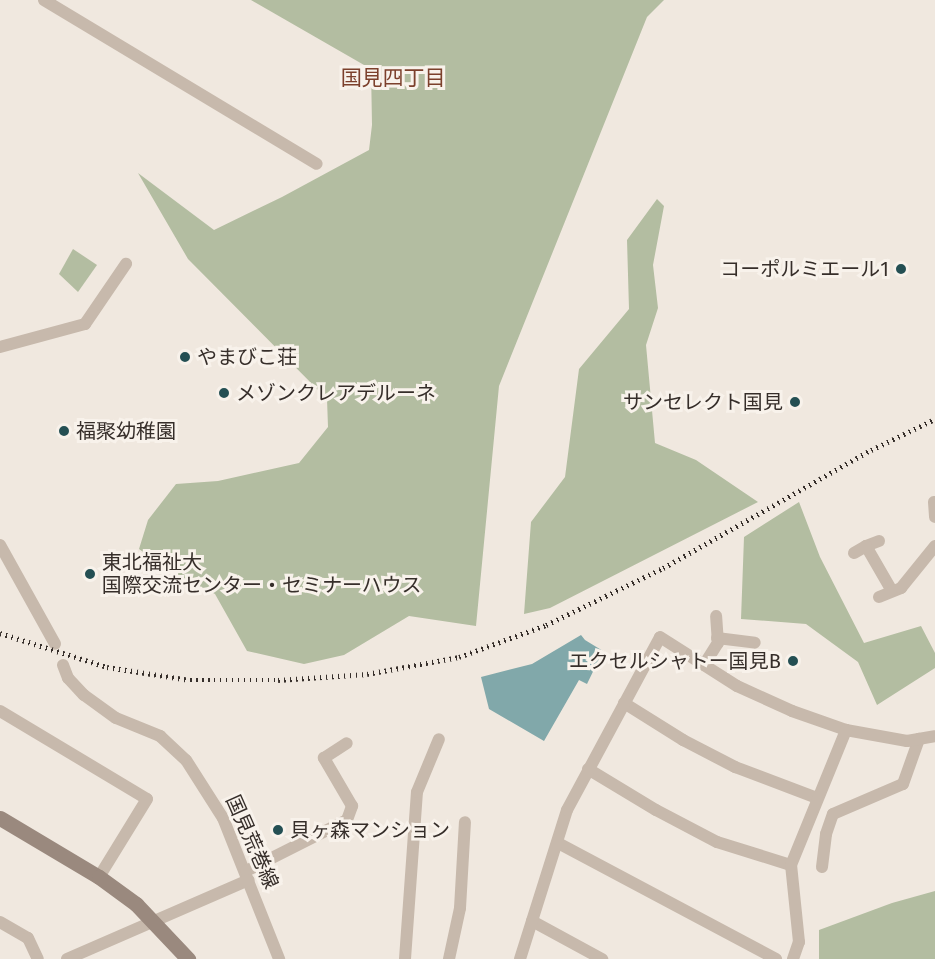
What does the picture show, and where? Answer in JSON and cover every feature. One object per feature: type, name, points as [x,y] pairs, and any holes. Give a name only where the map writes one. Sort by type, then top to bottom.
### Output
[{"type":"street","points":[[44,0],[317,164]]},
{"type":"street","points":[[0,347],[85,324],[126,264]]},
{"type":"street","points":[[934,502],[935,517]]},
{"type":"street","points":[[854,553],[879,541]]},
{"type":"street","points":[[0,545],[55,644]]},
{"type":"street","points":[[866,546],[892,591]]},
{"type":"street","points":[[879,597],[901,588],[935,546]]},
{"type":"street","points":[[704,665],[718,643],[716,616]]},
{"type":"street","points":[[520,959],[567,810],[660,636],[747,690],[792,711],[846,730],[907,741],[935,736]]},
{"type":"street","points":[[717,638],[755,643]]},
{"type":"street","name":"国見荒巻線","points":[[63,665],[68,678],[84,695],[116,718],[160,736],[186,760],[223,818],[279,959]]},
{"type":"street","points":[[624,703],[682,741],[735,767],[817,798]]},
{"type":"street","points":[[0,711],[147,799],[99,877]]},
{"type":"street","points":[[793,959],[799,942],[791,865],[846,730]]},
{"type":"street","points":[[822,867],[826,834],[833,814],[903,784],[919,739]]},
{"type":"street","points":[[405,959],[417,792],[439,740]]},
{"type":"street","points":[[67,959],[153,921],[247,875],[347,820],[352,806],[324,758],[346,743]]},
{"type":"street","points":[[588,769],[656,810],[717,842],[791,865]]},
{"type":"street","points":[[0,818],[99,877],[136,904],[188,959]]},
{"type":"street","points":[[449,959],[460,908],[463,822]]},
{"type":"street","points":[[558,843],[776,959]]},
{"type":"street","points":[[532,921],[602,959]]},
{"type":"street","points":[[0,922],[28,938],[38,959]]},
{"type":"green space","points":[[251,0],[664,0],[647,17],[499,386],[476,626],[409,616],[344,655],[304,664],[247,651],[215,594],[167,569],[139,549],[148,520],[176,484],[218,481],[299,463],[328,427],[327,399],[188,259],[138,173],[214,230],[282,197],[369,150],[372,125],[371,69]]},
{"type":"green space","points":[[657,199],[664,206],[653,265],[658,308],[646,345],[655,443],[696,460],[758,502],[550,608],[524,614],[531,522],[565,477],[579,369],[629,309],[627,240]]},
{"type":"green space","points":[[73,249],[97,265],[78,292],[59,274]]},
{"type":"green space","points":[[799,502],[820,557],[864,643],[921,626],[935,653],[935,668],[877,705],[858,662],[806,624],[741,619],[744,537]]},
{"type":"green space","points":[[935,891],[935,959],[819,959],[819,930],[892,903]]},
{"type":"water","points":[[581,635],[603,651],[587,684],[579,680],[544,741],[489,709],[481,677],[532,664]]},
{"type":"railway","points":[[0,633],[107,667],[190,680],[278,680],[367,674],[459,657],[546,625],[663,568],[871,450],[935,419]]},
{"type":"place","name":"コーポルミエール1","points":[[901,269]]},
{"type":"place","name":"やまびこ荘","points":[[185,357]]},
{"type":"place","name":"メゾンクレアデルーネ","points":[[224,393]]},
{"type":"place","name":"サンセレクト国見","points":[[795,402]]},
{"type":"place","name":"福聚幼稚園","points":[[64,431]]},
{"type":"place","name":"東北福祉大 国際交流センター・セミナーハウス","points":[[90,574]]},
{"type":"place","name":"エクセルシャトー国見B","points":[[793,661]]},
{"type":"place","name":"貝ヶ森マンション","points":[[278,830]]},
{"type":"district","name":"国見四丁目","points":[[393,78]]}]
